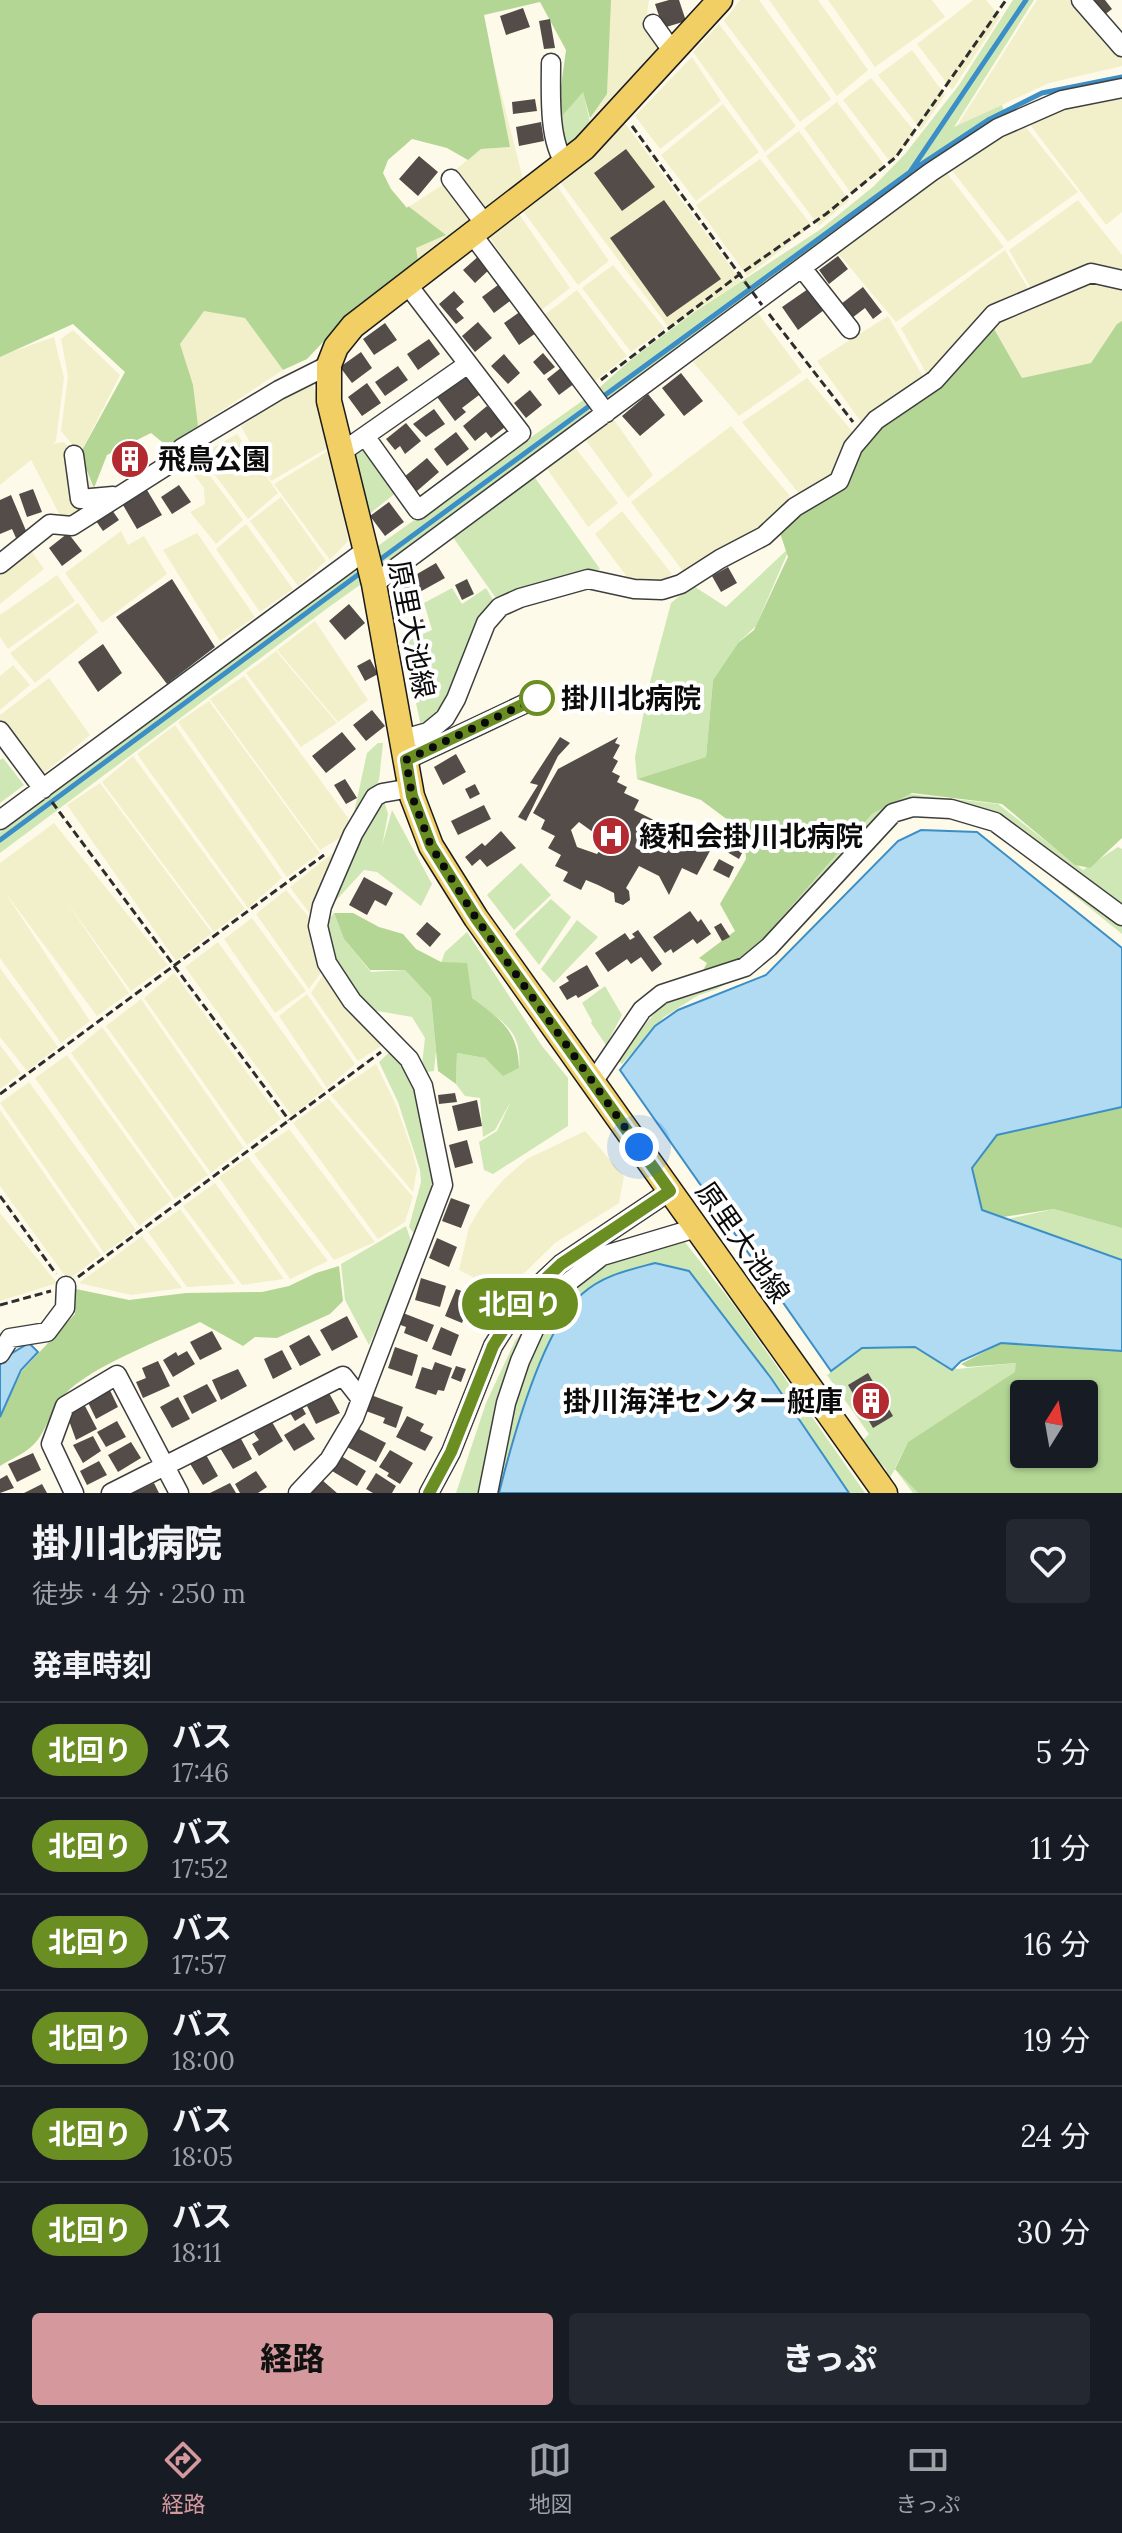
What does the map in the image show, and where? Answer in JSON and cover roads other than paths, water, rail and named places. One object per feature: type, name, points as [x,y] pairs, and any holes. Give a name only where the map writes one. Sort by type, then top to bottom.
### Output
[{"type":"main road","points":[[329,365],[336,347],[353,326],[584,148],[720,0]]},
{"type":"main road","name":"原里大池線","points":[[329,365],[329,401],[370,568],[411,788],[431,846],[476,918],[885,1493]]},
{"type":"street","points":[[1081,0],[1122,47]]},
{"type":"street","points":[[653,24],[673,52]]},
{"type":"street","points":[[551,63],[551,106],[558,155],[565,163]]},
{"type":"street","points":[[0,820],[46,792],[370,568],[598,402],[760,303],[931,172],[998,128],[1062,100],[1122,88]]},
{"type":"street","points":[[451,179],[478,229],[598,402]]},
{"type":"street","points":[[802,268],[850,329]]},
{"type":"street","points":[[404,750],[445,718],[456,699],[486,623],[500,607],[520,598],[588,579],[634,589],[662,590],[681,584],[764,536],[795,507],[839,481],[853,447],[876,420],[937,378],[994,314],[1091,273],[1122,280]]},
{"type":"street","points":[[365,436],[418,510],[521,433],[407,284]]},
{"type":"street","points":[[342,452],[468,364]]},
{"type":"street","points":[[0,564],[50,524],[72,526],[171,463],[182,448],[279,390],[329,365]]},
{"type":"street","points":[[74,455],[80,499],[120,495]]},
{"type":"street","points":[[404,750],[537,698]]},
{"type":"street","points":[[0,731],[46,792]]},
{"type":"street","points":[[298,1493],[329,1460],[354,1418],[443,1185],[423,1086],[409,1059],[352,1001],[327,963],[318,926],[322,906],[353,834],[375,797],[411,788]]},
{"type":"street","points":[[593,1082],[642,1010],[662,994],[745,967],[769,947],[893,813],[913,807],[951,809],[995,822],[1122,916]]},
{"type":"street","points":[[429,1493],[451,1452],[493,1346],[521,1302],[561,1264],[670,1191]]},
{"type":"street","points":[[488,1493],[506,1403],[520,1361],[549,1297],[602,1256],[696,1228]]},
{"type":"street","points":[[0,1354],[10,1338],[47,1332],[65,1308],[66,1286]]},
{"type":"street","points":[[74,1493],[51,1444],[65,1406],[117,1375],[179,1493]]},
{"type":"street","points":[[111,1493],[343,1376],[361,1399]]},
{"type":"water","points":[[921,830],[977,832],[1122,948],[1122,1107],[997,1135],[972,1168],[982,1210],[1122,1260],[1122,1351],[1001,1343],[961,1361],[952,1370],[915,1347],[862,1348],[831,1371],[620,1070],[655,1026],[678,1010],[766,975],[898,841]]},
{"type":"water","points":[[655,1263],[689,1271],[771,1378],[849,1493],[499,1493],[530,1388],[567,1311],[582,1294],[599,1282]]},
{"type":"water","points":[[29,1343],[38,1352],[21,1370],[0,1417],[0,1365],[4,1358]]},
{"type":"waterway","points":[[601,398],[910,172],[1026,0]]},
{"type":"waterway","points":[[914,169],[988,120],[1042,93],[1122,77]]},
{"type":"waterway","points":[[378,561],[592,404]]},
{"type":"waterway","points":[[0,840],[363,571]]},
{"type":"place","name":"飛鳥公園","points":[[130,459]]},
{"type":"place","name":"掛川北病院","points":[[537,698]]},
{"type":"place","name":"綾和会掛川北病院","points":[[611,836]]},
{"type":"place","name":"掛川海洋センター艇庫","points":[[871,1401]]}]
